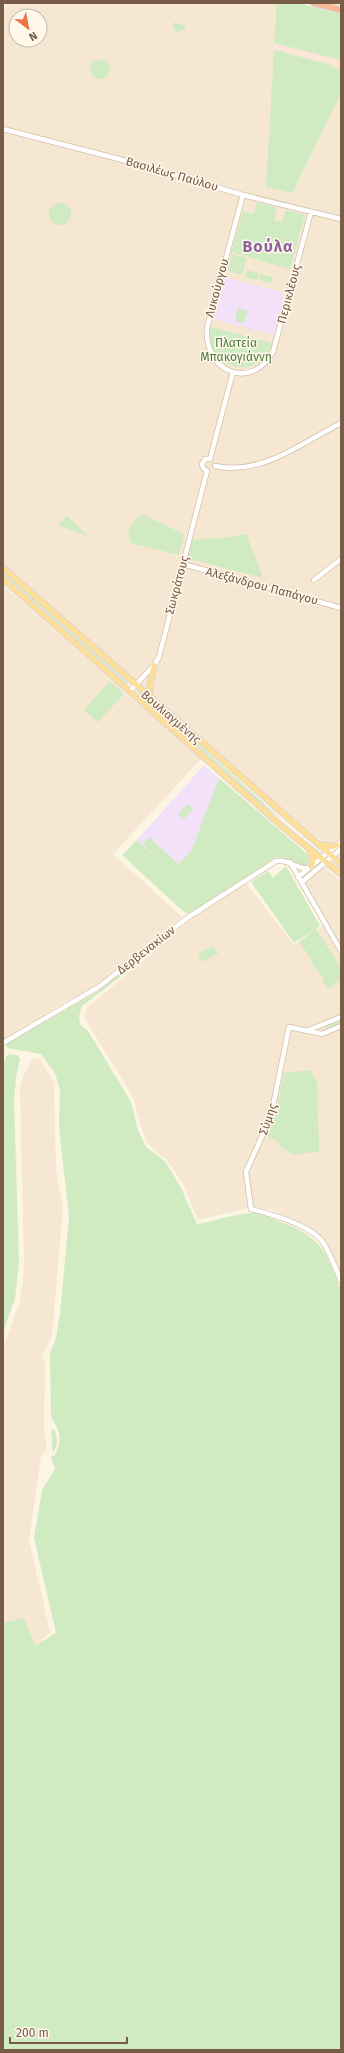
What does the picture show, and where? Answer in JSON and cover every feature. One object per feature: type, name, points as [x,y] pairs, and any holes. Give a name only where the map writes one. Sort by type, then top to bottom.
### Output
[{"type":"highway","points":[[314,3],[341,10]]},
{"type":"main road","name":"Βουλιαγμένης","points":[[3,568],[341,864]]},
{"type":"main road","name":"Βουλιαγμένης","points":[[3,579],[309,849],[341,874]]},
{"type":"main road","points":[[153,700],[149,692],[154,665]]},
{"type":"main road","points":[[316,843],[331,848],[340,846]]},
{"type":"main road","points":[[309,849],[313,861],[310,867]]},
{"type":"street","name":"Βασιλέως Παύλου","points":[[3,129],[146,166],[243,195],[341,219]]},
{"type":"street","name":"Λυκούργου","points":[[233,372],[221,366],[212,355],[207,343],[206,328],[243,195]]},
{"type":"street","name":"Περικλέους","points":[[233,372],[244,373],[257,369],[267,361],[273,352],[311,212]]},
{"type":"street","name":"Σωκράτους","points":[[130,691],[154,665],[159,657],[207,471],[203,468],[202,464],[205,459],[210,459],[233,372]]},
{"type":"street","points":[[215,466],[249,466],[271,461],[341,423]]},
{"type":"street","points":[[210,459],[214,462],[215,466]]},
{"type":"street","points":[[207,471],[211,471],[215,466]]},
{"type":"street","points":[[314,580],[341,559]]},
{"type":"street","name":"Αλεξάνδρου Παπάγου","points":[[183,564],[341,608]]},
{"type":"street","points":[[302,882],[340,846]]},
{"type":"street","name":"Δερβενακίων","points":[[3,1044],[100,986],[208,904],[276,861],[286,860],[304,869],[310,867]]},
{"type":"street","points":[[298,877],[310,867],[323,861]]},
{"type":"street","points":[[290,862],[341,951]]},
{"type":"street","points":[[308,1031],[341,1017]]},
{"type":"street","points":[[308,1031],[322,1034],[341,1026]]},
{"type":"street","name":"Σύμης","points":[[308,1031],[289,1027],[272,1116],[246,1172],[251,1209],[263,1211],[294,1223],[320,1239],[341,1281]]},
{"type":"shaded area","points":[[6,3],[296,3],[341,15],[341,839],[331,846],[325,844],[211,748],[3,564],[3,15]]},
{"type":"shaded area","points":[[275,44],[341,61],[341,66],[273,48]]},
{"type":"shaded area","points":[[223,277],[285,293],[274,335],[212,319]]},
{"type":"shaded area","points":[[3,585],[201,759],[113,854],[182,917],[89,991],[64,1002],[3,1040]]},
{"type":"shaded area","points":[[204,765],[219,778],[191,851],[171,871],[137,840]]},
{"type":"shaded area","points":[[324,867],[341,881],[341,946],[305,882]]},
{"type":"shaded area","points":[[246,883],[294,945],[323,926],[341,957],[341,1274],[327,1242],[304,1226],[272,1210],[253,1207],[198,1220],[183,1184],[167,1160],[148,1144],[141,1127],[133,1097],[85,1019],[87,1008],[156,950],[164,941],[195,916]]},
{"type":"shaded area","points":[[39,1058],[54,1083],[56,1171],[63,1206],[52,1336],[41,1358],[45,1360],[44,1427],[47,1451],[41,1456],[29,1540],[50,1632],[35,1647],[24,1618],[3,1623],[3,1347],[20,1302],[23,1281],[24,1262],[20,1087],[25,1072],[32,1060]]},
{"type":"green space","points":[[277,3],[297,3],[341,14],[341,60],[274,43]]},
{"type":"green space","points":[[174,22],[186,26],[185,29],[177,32],[173,28]]},
{"type":"green space","points":[[274,50],[331,65],[329,67],[341,70],[341,94],[292,193],[266,187]]},
{"type":"green space","points":[[100,59],[107,62],[110,69],[107,76],[100,79],[93,76],[90,69],[93,62]]},
{"type":"green space","points":[[257,202],[277,208],[274,220],[282,222],[286,210],[305,215],[290,269],[231,252],[243,211],[254,214]]},
{"type":"green space","points":[[60,203],[68,206],[71,214],[68,222],[60,225],[52,222],[49,214],[52,206]]},
{"type":"green space","points":[[232,254],[247,258],[242,275],[228,271]]},
{"type":"green space","points":[[247,270],[259,273],[257,280],[245,277]]},
{"type":"green space","points":[[261,274],[273,277],[271,284],[259,280]]},
{"type":"green space","points":[[238,308],[248,311],[244,323],[235,321]]},
{"type":"green space","name":"Πλατεία Μπακογιάννη","points":[[211,327],[272,343],[266,356],[256,364],[245,367],[233,366],[222,361],[214,352],[209,341]]},
{"type":"green space","points":[[144,515],[184,534],[179,555],[130,543],[128,530],[139,516]]},
{"type":"green space","points":[[67,516],[87,535],[87,536],[58,525]]},
{"type":"green space","points":[[246,534],[263,578],[187,558],[192,540],[221,538]]},
{"type":"green space","points":[[3,572],[128,683],[127,684],[3,574]]},
{"type":"green space","points":[[110,681],[124,694],[98,722],[84,710]]},
{"type":"green space","points":[[135,690],[139,691],[286,823],[261,803]]},
{"type":"green space","points":[[219,778],[307,854],[309,861],[307,865],[303,865],[284,858],[276,857],[190,913],[185,913],[122,855],[137,840],[171,871],[143,844],[149,837],[178,864],[191,851]]},
{"type":"green space","points":[[187,804],[193,809],[184,819],[178,814]]},
{"type":"green space","points":[[286,866],[320,926],[316,929],[341,967],[341,980],[329,989],[322,981],[324,979],[311,962],[312,960],[299,942],[315,929],[294,943],[251,882],[268,871],[273,878]]},
{"type":"green space","points":[[214,946],[218,954],[202,962],[198,954]]},
{"type":"green space","points":[[149,949],[124,974],[82,1006],[79,1016],[80,1024],[88,1031],[131,1102],[138,1130],[146,1147],[165,1161],[181,1188],[197,1224],[251,1213],[266,1216],[295,1228],[306,1234],[321,1247],[331,1265],[341,1290],[341,2050],[3,2050],[3,1623],[24,1618],[35,1646],[56,1633],[34,1538],[42,1490],[55,1469],[51,1457],[55,1455],[59,1445],[59,1432],[51,1417],[50,1352],[56,1338],[60,1313],[69,1217],[59,1129],[60,1090],[55,1073],[41,1054],[7,1048],[6,1044],[97,992]]},
{"type":"green space","points":[[341,1019],[341,1023],[326,1031],[324,1028]]},
{"type":"green space","points":[[10,1054],[17,1055],[20,1059],[16,1078],[14,1100],[19,1262],[15,1299],[3,1332],[3,1069],[6,1056]]},
{"type":"green space","points":[[310,1070],[317,1083],[319,1151],[294,1155],[278,1145],[279,1142],[267,1136],[277,1109],[284,1073]]},
{"type":"green space","points":[[54,1429],[57,1441],[53,1453],[51,1431]]},
{"type":"district","name":"Βούλα","points":[[268,246]]}]
